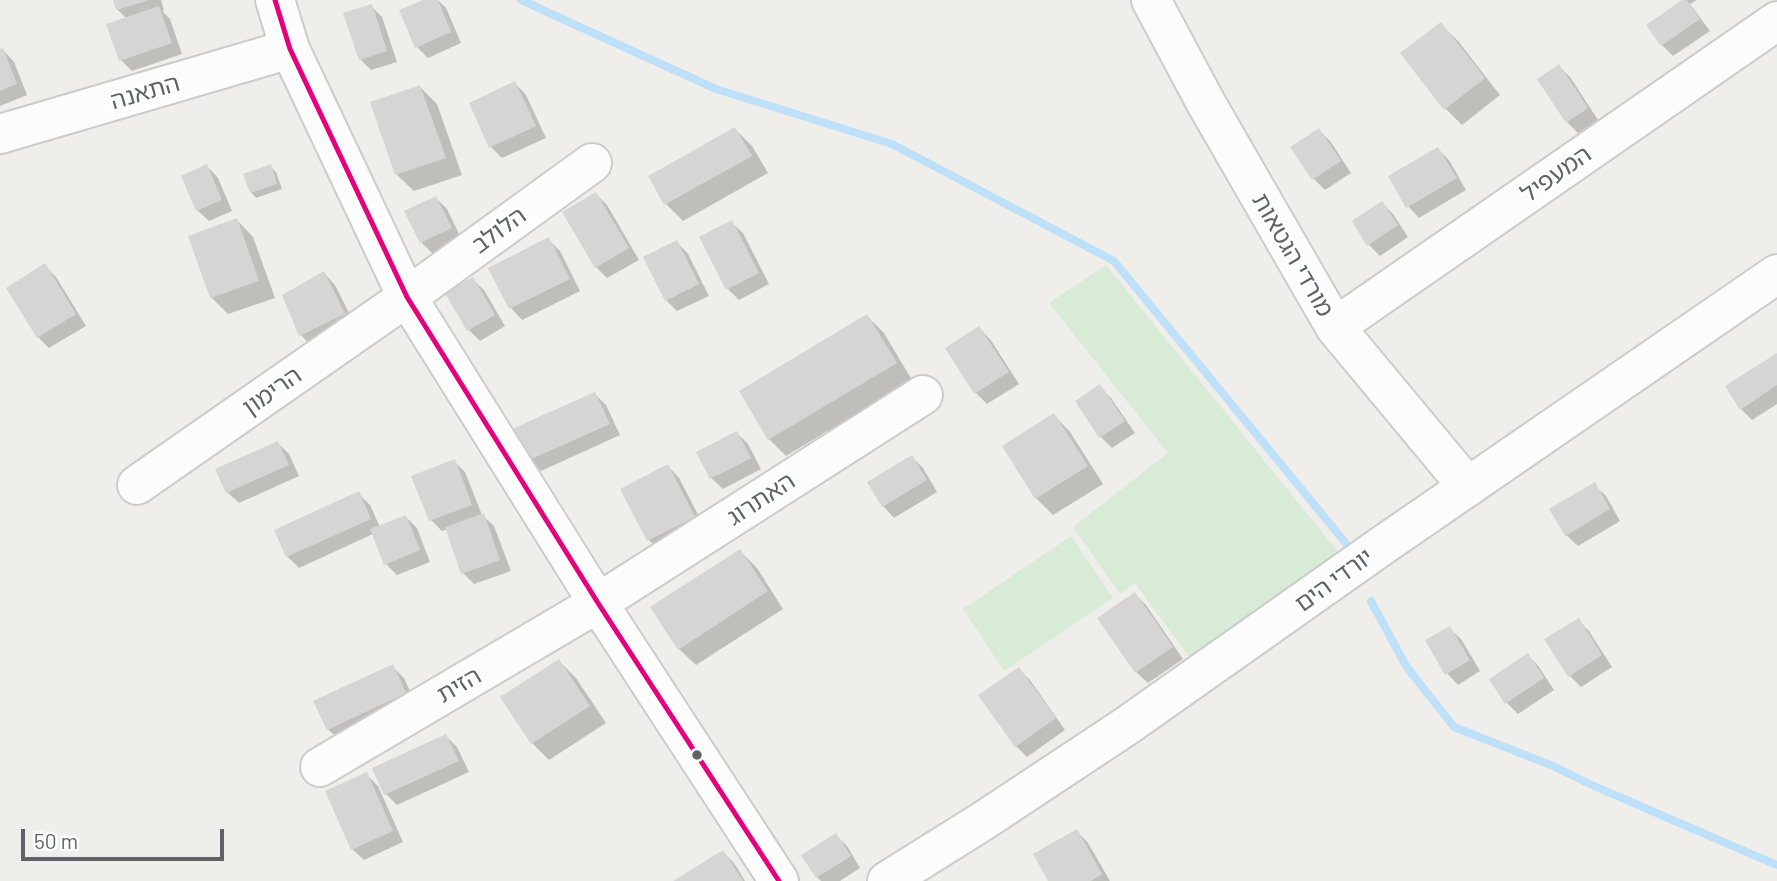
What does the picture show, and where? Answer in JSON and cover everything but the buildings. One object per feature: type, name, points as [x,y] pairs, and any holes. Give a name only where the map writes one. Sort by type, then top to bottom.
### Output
[{"type":"street","points":[[275,0],[290,49],[407,296],[598,603],[779,881]]},
{"type":"street","name":"מורדי הגטאות","points":[[1151,0],[1206,103],[1335,327],[1468,487]]},
{"type":"street","name":"המעפיל","points":[[1335,327],[1777,21]]},
{"type":"street","name":"התאנה","points":[[0,134],[290,49]]},
{"type":"street","name":"הלולב","points":[[407,296],[592,163]]},
{"type":"street","name":"יורדי הים","points":[[887,881],[1125,727],[1777,274]]},
{"type":"street","name":"הרימון","points":[[137,485],[407,296]]},
{"type":"street","name":"האתרוג","points":[[598,603],[923,395]]},
{"type":"street","name":"הזית","points":[[320,767],[598,603]]},
{"type":"green space","points":[[1106,265],[1339,553],[1190,658],[1135,583],[1120,594],[1073,527],[1168,453],[1049,303]]},
{"type":"green space","points":[[1071,536],[1113,598],[1004,671],[963,609]]},
{"type":"waterway","points":[[521,0],[716,89],[892,144],[1114,261],[1349,547]]},
{"type":"waterway","points":[[1371,601],[1406,666],[1454,727],[1553,766],[1777,865]]},
{"type":"transit line","points":[[275,0],[290,49],[407,297],[598,603],[779,881]]}]
